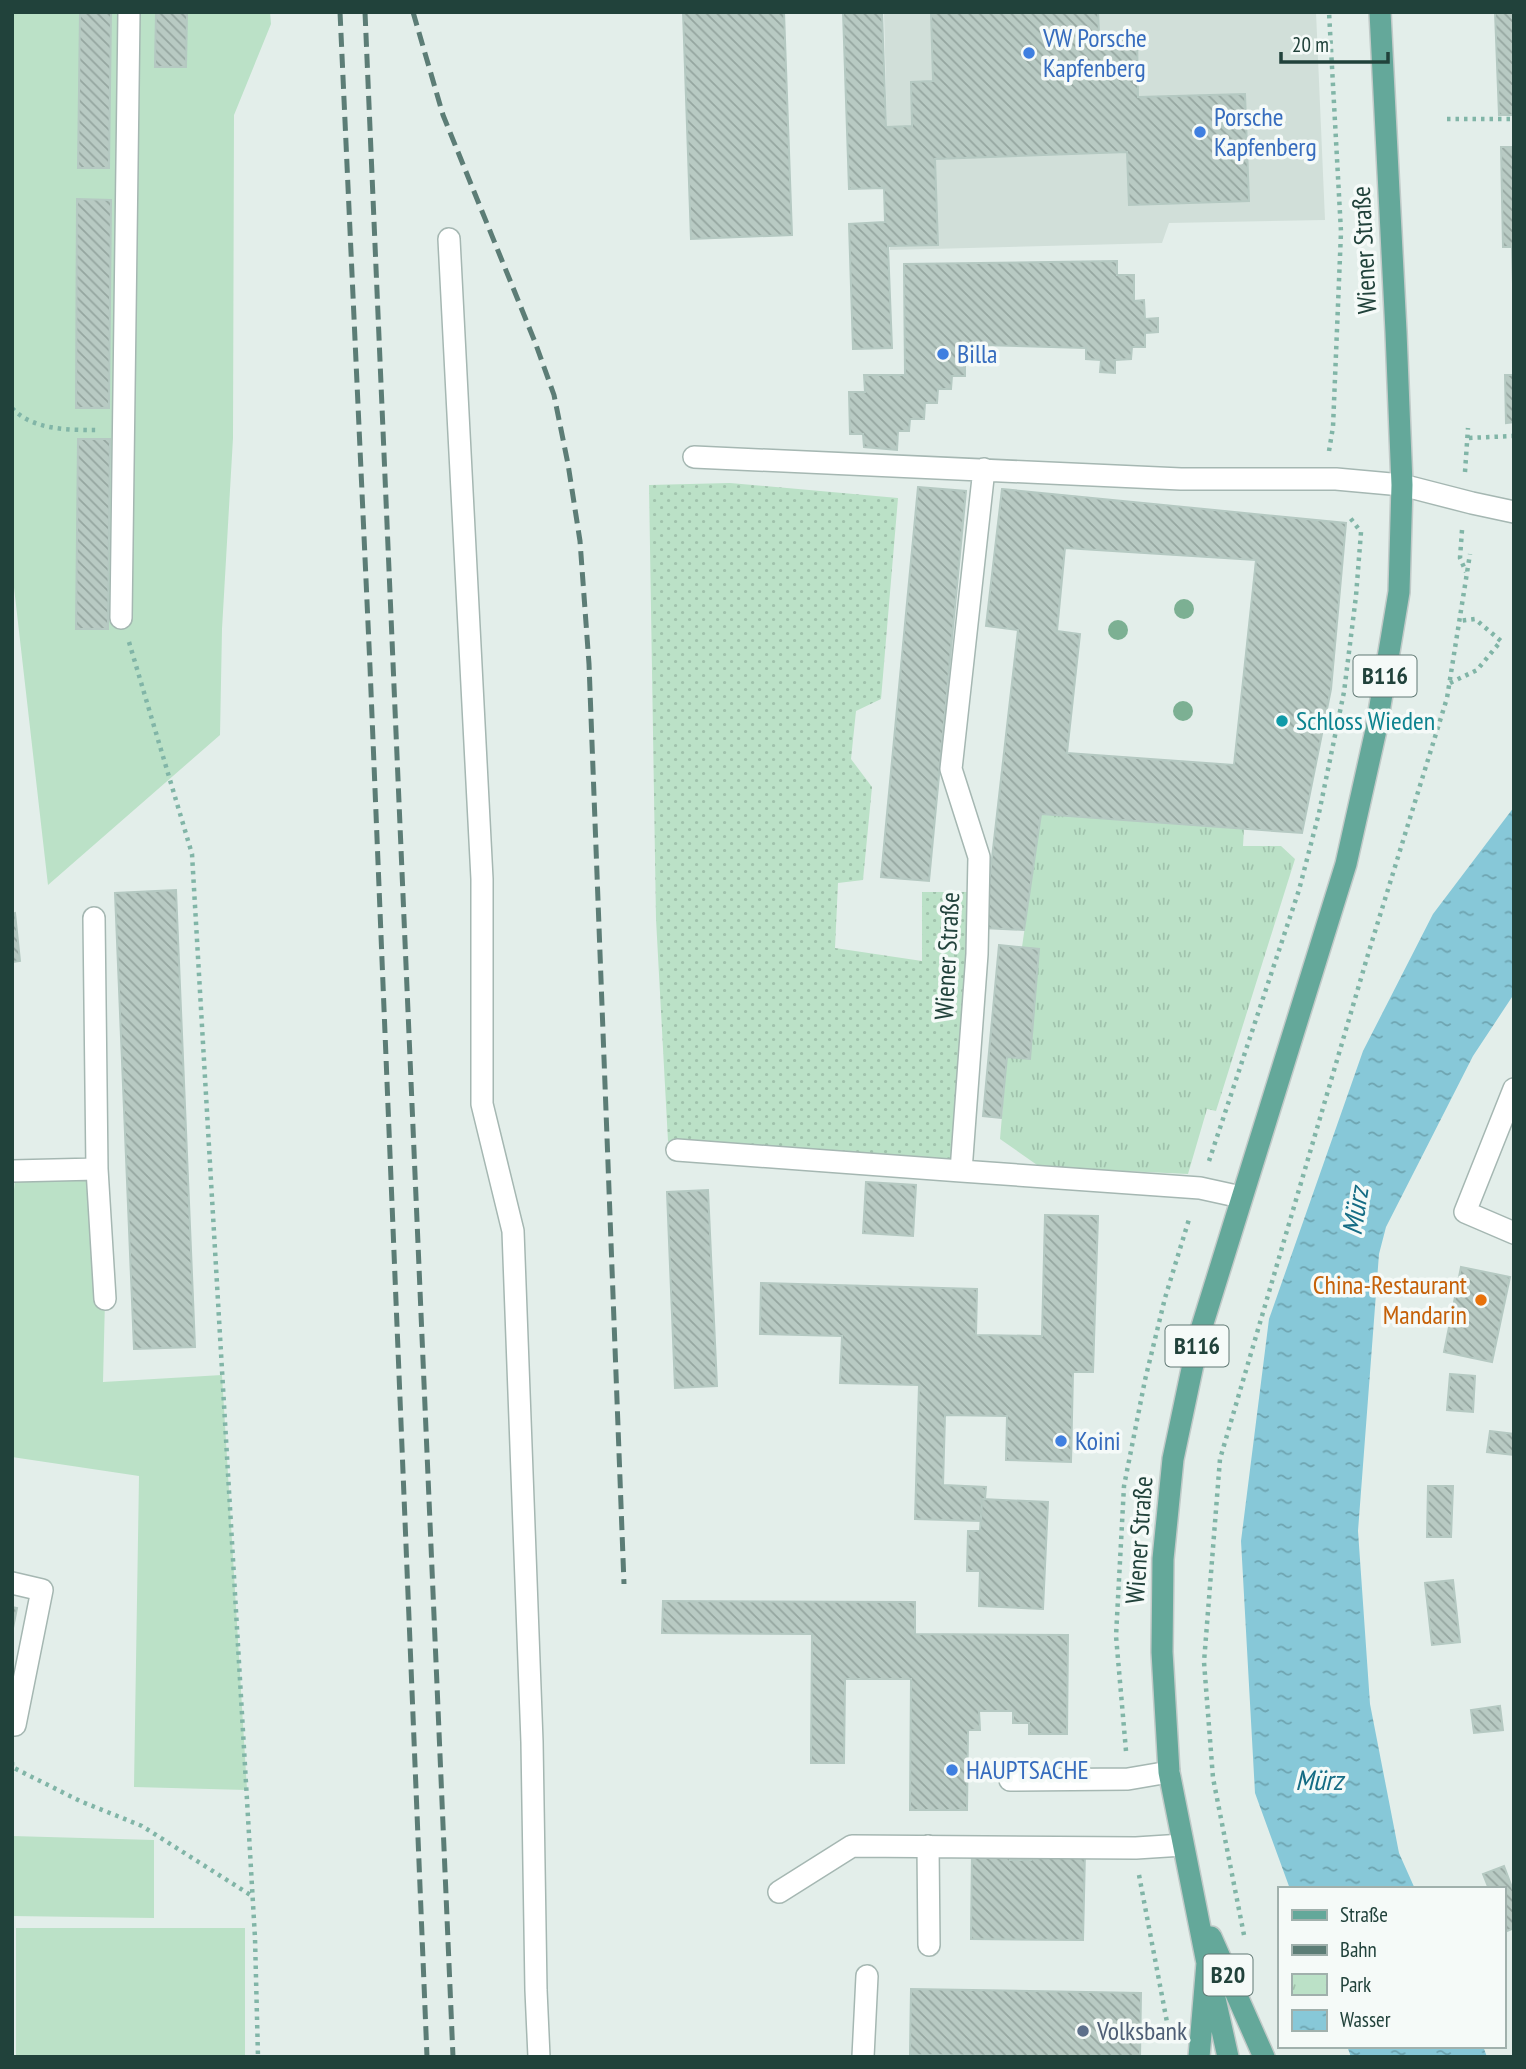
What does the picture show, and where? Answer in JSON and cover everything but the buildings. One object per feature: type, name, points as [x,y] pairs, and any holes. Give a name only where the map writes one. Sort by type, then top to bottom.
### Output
[{"type":"main road","name":"Wiener Straße","points":[[1199,2057],[1207,1963],[1169,1772],[1162,1652],[1163,1559],[1173,1459],[1199,1336],[1346,864],[1376,730],[1399,592],[1402,485],[1380,12]]},
{"type":"main road","name":"Wiener Straße","points":[[1192,1894],[1264,2057]]},
{"type":"main road","name":"B116","points":[[1207,1963],[1228,2057]]},
{"type":"street","points":[[121,618],[129,12]]},
{"type":"street","points":[[449,239],[482,879],[482,1104],[513,1231],[533,1742],[539,2057]]},
{"type":"street","points":[[694,457],[1181,479],[1336,480],[1402,485],[1514,512]]},
{"type":"street","name":"Wiener Straße","points":[[961,1171],[977,954],[979,858],[951,769],[984,469]]},
{"type":"street","points":[[94,918],[97,1169],[105,1299]]},
{"type":"street","points":[[1514,1089],[1465,1212],[1514,1233]]},
{"type":"street","points":[[677,1150],[1200,1188],[1241,1197]]},
{"type":"street","points":[[12,1171],[97,1169]]},
{"type":"street","points":[[12,1583],[42,1590],[15,1725]]},
{"type":"street","points":[[1010,1780],[1128,1779],[1169,1772]]},
{"type":"street","points":[[779,1892],[852,1846],[1136,1848],[1183,1845]]},
{"type":"street","points":[[928,1846],[929,1945]]},
{"type":"street","points":[[863,2057],[867,1976]]},
{"type":"path","points":[[1328,454],[1334,427],[1341,232],[1329,12]]},
{"type":"path","points":[[1447,119],[1514,119]]},
{"type":"path","points":[[12,408],[32,424],[91,430],[124,429]]},
{"type":"path","points":[[1469,438],[1514,436]]},
{"type":"path","points":[[1245,1940],[1213,1778],[1205,1662],[1220,1459],[1365,965],[1447,698],[1470,554]]},
{"type":"path","points":[[121,618],[192,854],[255,1938],[258,2057]]},
{"type":"path","points":[[1449,684],[1477,670],[1501,641],[1475,619],[1459,621]]},
{"type":"path","points":[[12,1762],[12,1767],[80,1801],[142,1826],[252,1897]]},
{"type":"shaded area","name":"Porsche Kapfenberg","points":[[884,12],[1316,12],[1325,220],[1169,223],[1162,243],[890,250]]},
{"type":"green space","points":[[12,12],[270,12],[271,24],[234,115],[233,438],[222,629],[220,735],[48,885],[12,570]]},
{"type":"green space","points":[[730,483],[898,498],[881,699],[856,711],[851,759],[872,787],[863,880],[838,883],[835,948],[922,961],[922,892],[978,892],[961,1171],[677,1150],[668,1141],[656,919],[649,485]]},
{"type":"green space","points":[[1041,814],[1244,829],[1243,846],[1281,846],[1295,859],[1216,1111],[1207,1109],[1188,1174],[1040,1167],[1000,1139],[1007,1057],[1039,949],[1022,947]]},
{"type":"green space","points":[[97,1169],[105,1299],[103,1382],[222,1375],[247,1790],[134,1787],[139,1476],[12,1457],[12,1209],[16,1171]]},
{"type":"green space","points":[[12,1836],[154,1840],[154,1918],[12,1916]]},
{"type":"green space","points":[[16,1928],[245,1928],[245,2057],[16,2057]]},
{"type":"water","name":"Mürz","points":[[1514,807],[1514,994],[1473,1056],[1386,1227],[1379,1254],[1358,1531],[1370,1704],[1399,1853],[1414,1887],[1289,1887],[1255,1793],[1241,1541],[1269,1319],[1363,1051],[1433,914]]},
{"type":"water","points":[[1348,2048],[1484,2048],[1487,2057],[1351,2057]]},
{"type":"railway","points":[[340,12],[370,667],[427,2057]]},
{"type":"railway","points":[[365,12],[453,2057]]},
{"type":"railway","points":[[413,12],[443,115],[554,395],[580,541],[589,664],[624,1584]]},
{"type":"place","name":"VW Porsche Kapfenberg","points":[[1029,53]]},
{"type":"place","name":"Porsche Kapfenberg","points":[[1200,132]]},
{"type":"place","name":"Billa","points":[[943,354]]},
{"type":"place","name":"Schloss Wieden","points":[[1282,721]]},
{"type":"place","name":"China-Restaurant Mandarin","points":[[1481,1300]]},
{"type":"place","name":"Koini","points":[[1061,1441]]},
{"type":"place","name":"HAUPTSACHE","points":[[952,1770]]},
{"type":"place","name":"Volksbank","points":[[1083,2031]]}]
